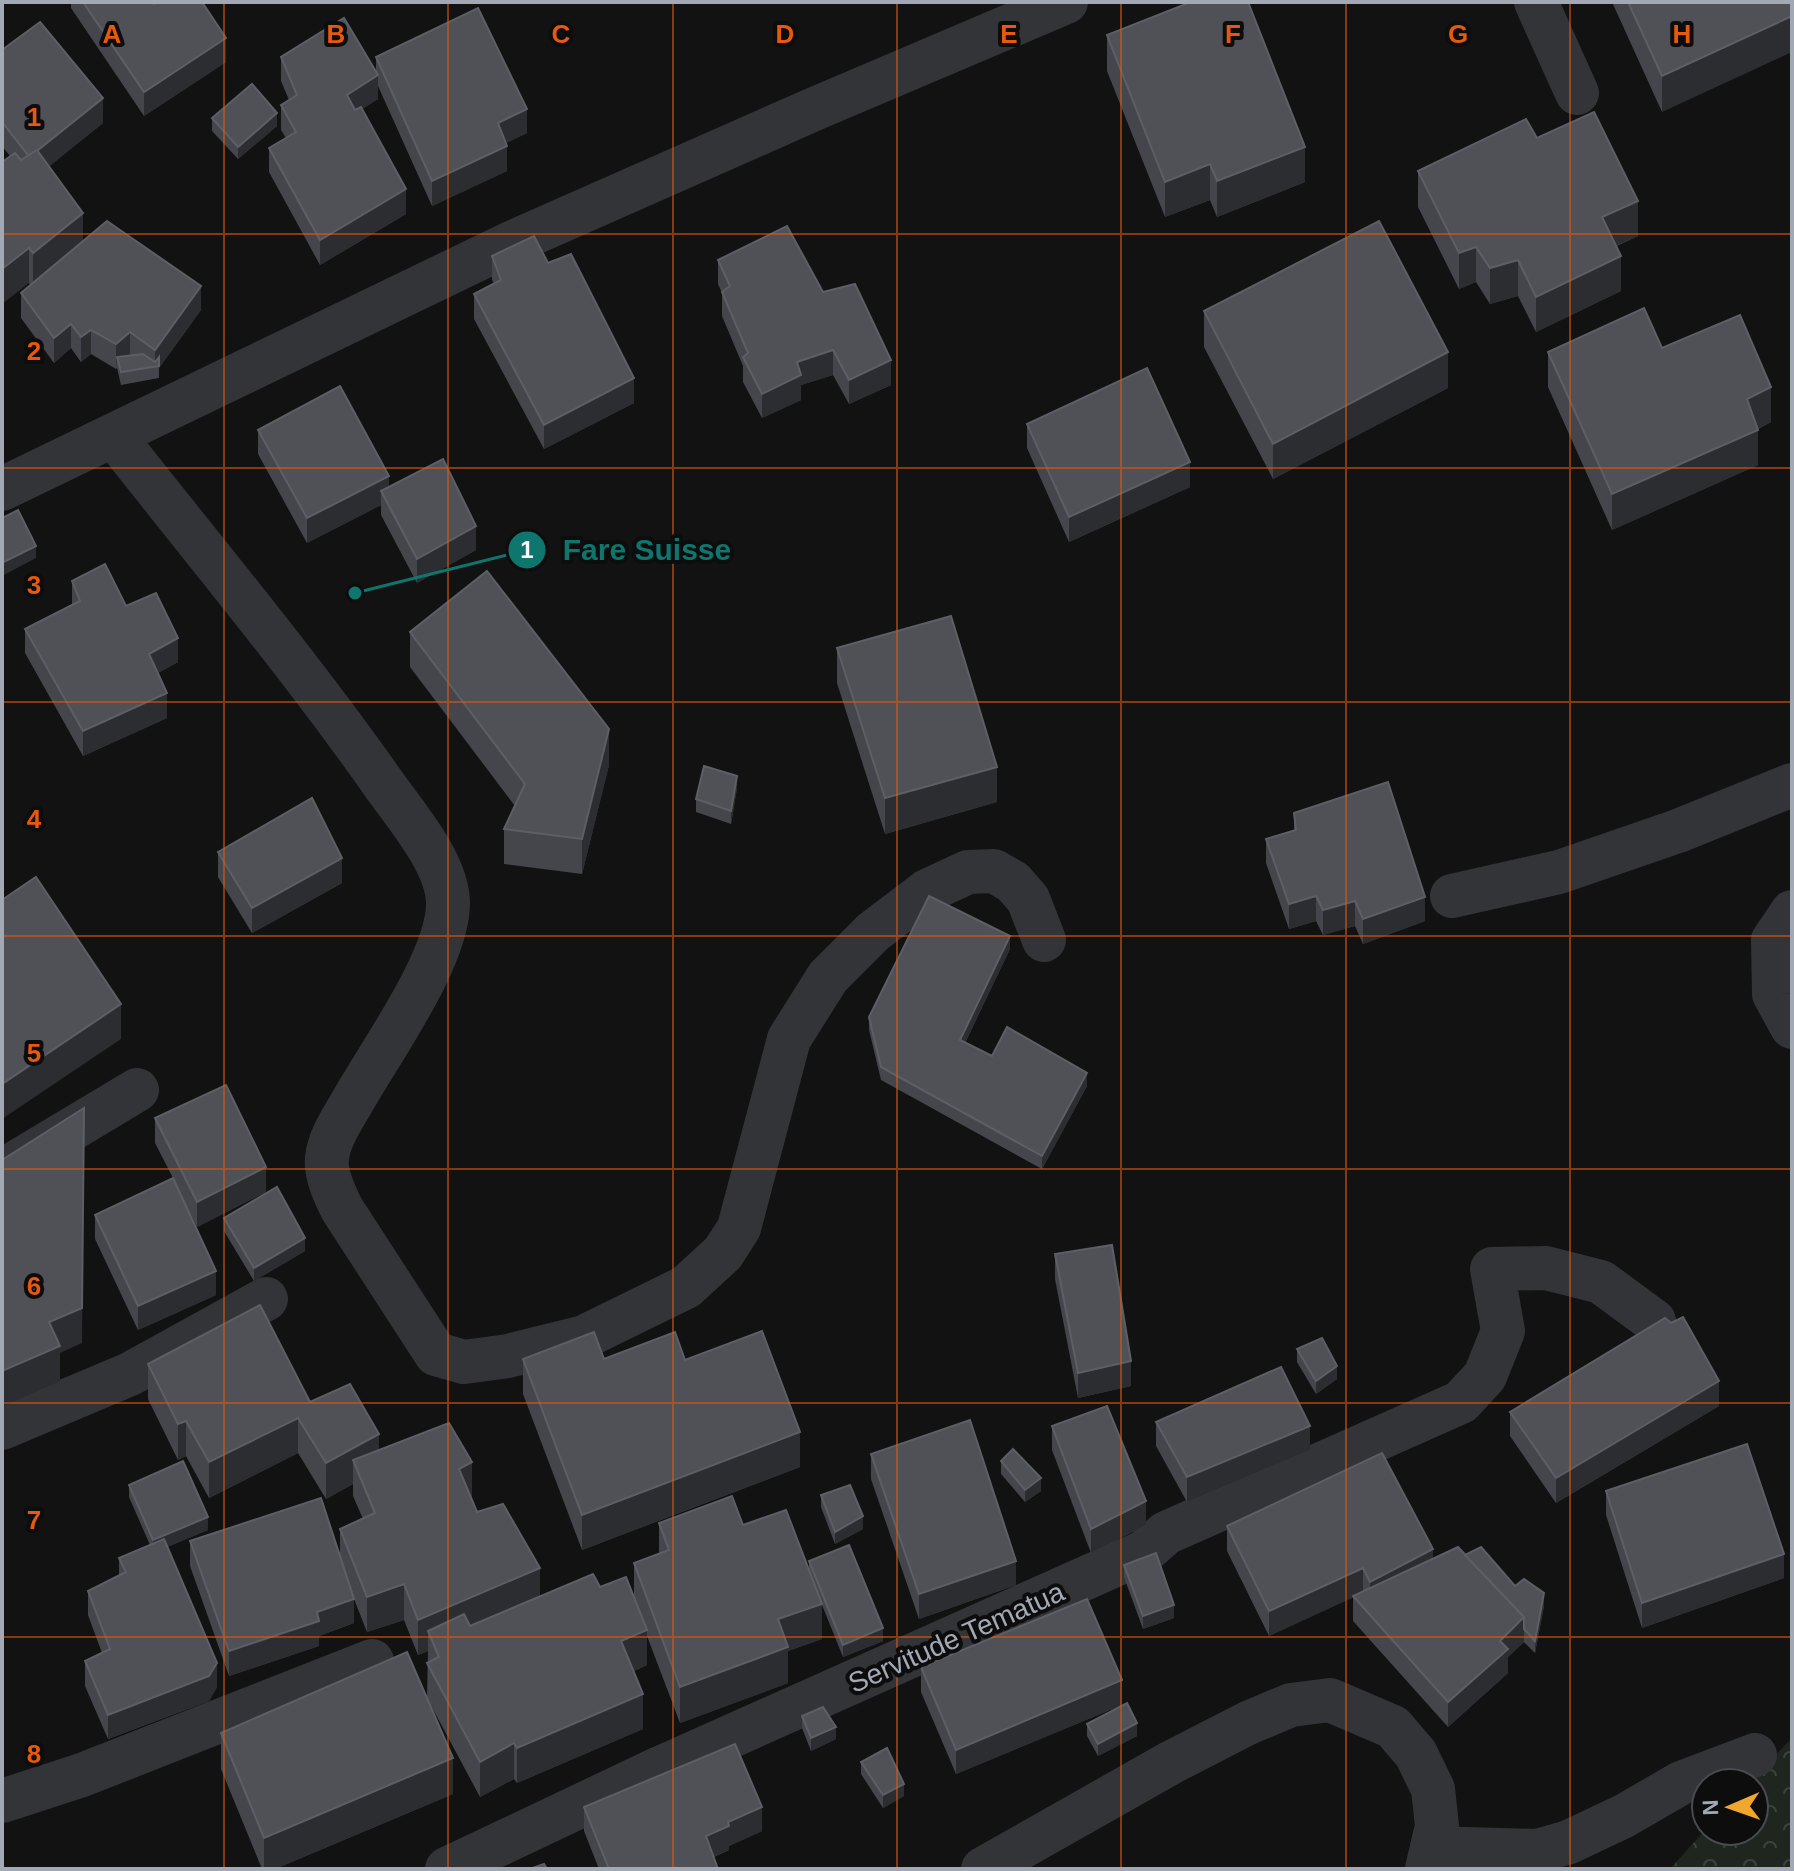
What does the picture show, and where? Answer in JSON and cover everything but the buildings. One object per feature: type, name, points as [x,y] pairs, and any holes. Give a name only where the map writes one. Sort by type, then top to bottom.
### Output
[{"type":"street","points":[[2,489],[511,243],[1066,2]]},
{"type":"street","points":[[1536,2],[1577,93]]},
{"type":"street","points":[[114,436],[351,738],[420,837],[440,872],[448,899],[446,922],[435,959],[338,1126],[327,1158],[333,1191],[342,1209],[436,1354],[464,1362],[508,1356],[584,1337],[686,1287],[723,1253],[739,1228],[789,1039],[828,977],[873,932],[927,891],[968,872],[994,871],[1013,882],[1028,899],[1044,940]]},
{"type":"street","points":[[1452,896],[1559,872],[1678,831],[1792,785]]},
{"type":"street","points":[[1792,912],[1773,940],[1774,994],[1792,1027]]},
{"type":"street","points":[[2,1171],[137,1090]]},
{"type":"street","name":"Servitude Tematua","points":[[447,1869],[660,1768],[1144,1552],[1166,1533],[1461,1402],[1485,1376],[1503,1331],[1492,1269],[1546,1268],[1601,1282],[1654,1321]]},
{"type":"street","points":[[2,1428],[130,1374],[266,1299]]},
{"type":"street","points":[[2,1801],[82,1775],[372,1661]]},
{"type":"street","points":[[983,1869],[1172,1762],[1291,1705],[1330,1700],[1393,1727],[1416,1754],[1433,1789],[1437,1826],[1430,1858],[1538,1851],[1569,1842],[1624,1816],[1681,1783],[1755,1755]]},
{"type":"green space","points":[[1792,1738],[1792,1869],[1670,1869],[1690,1847],[1770,1847],[1770,1767],[1764,1767]]},
{"type":"place","name":"Fare Suisse","points":[[355,593]]}]
